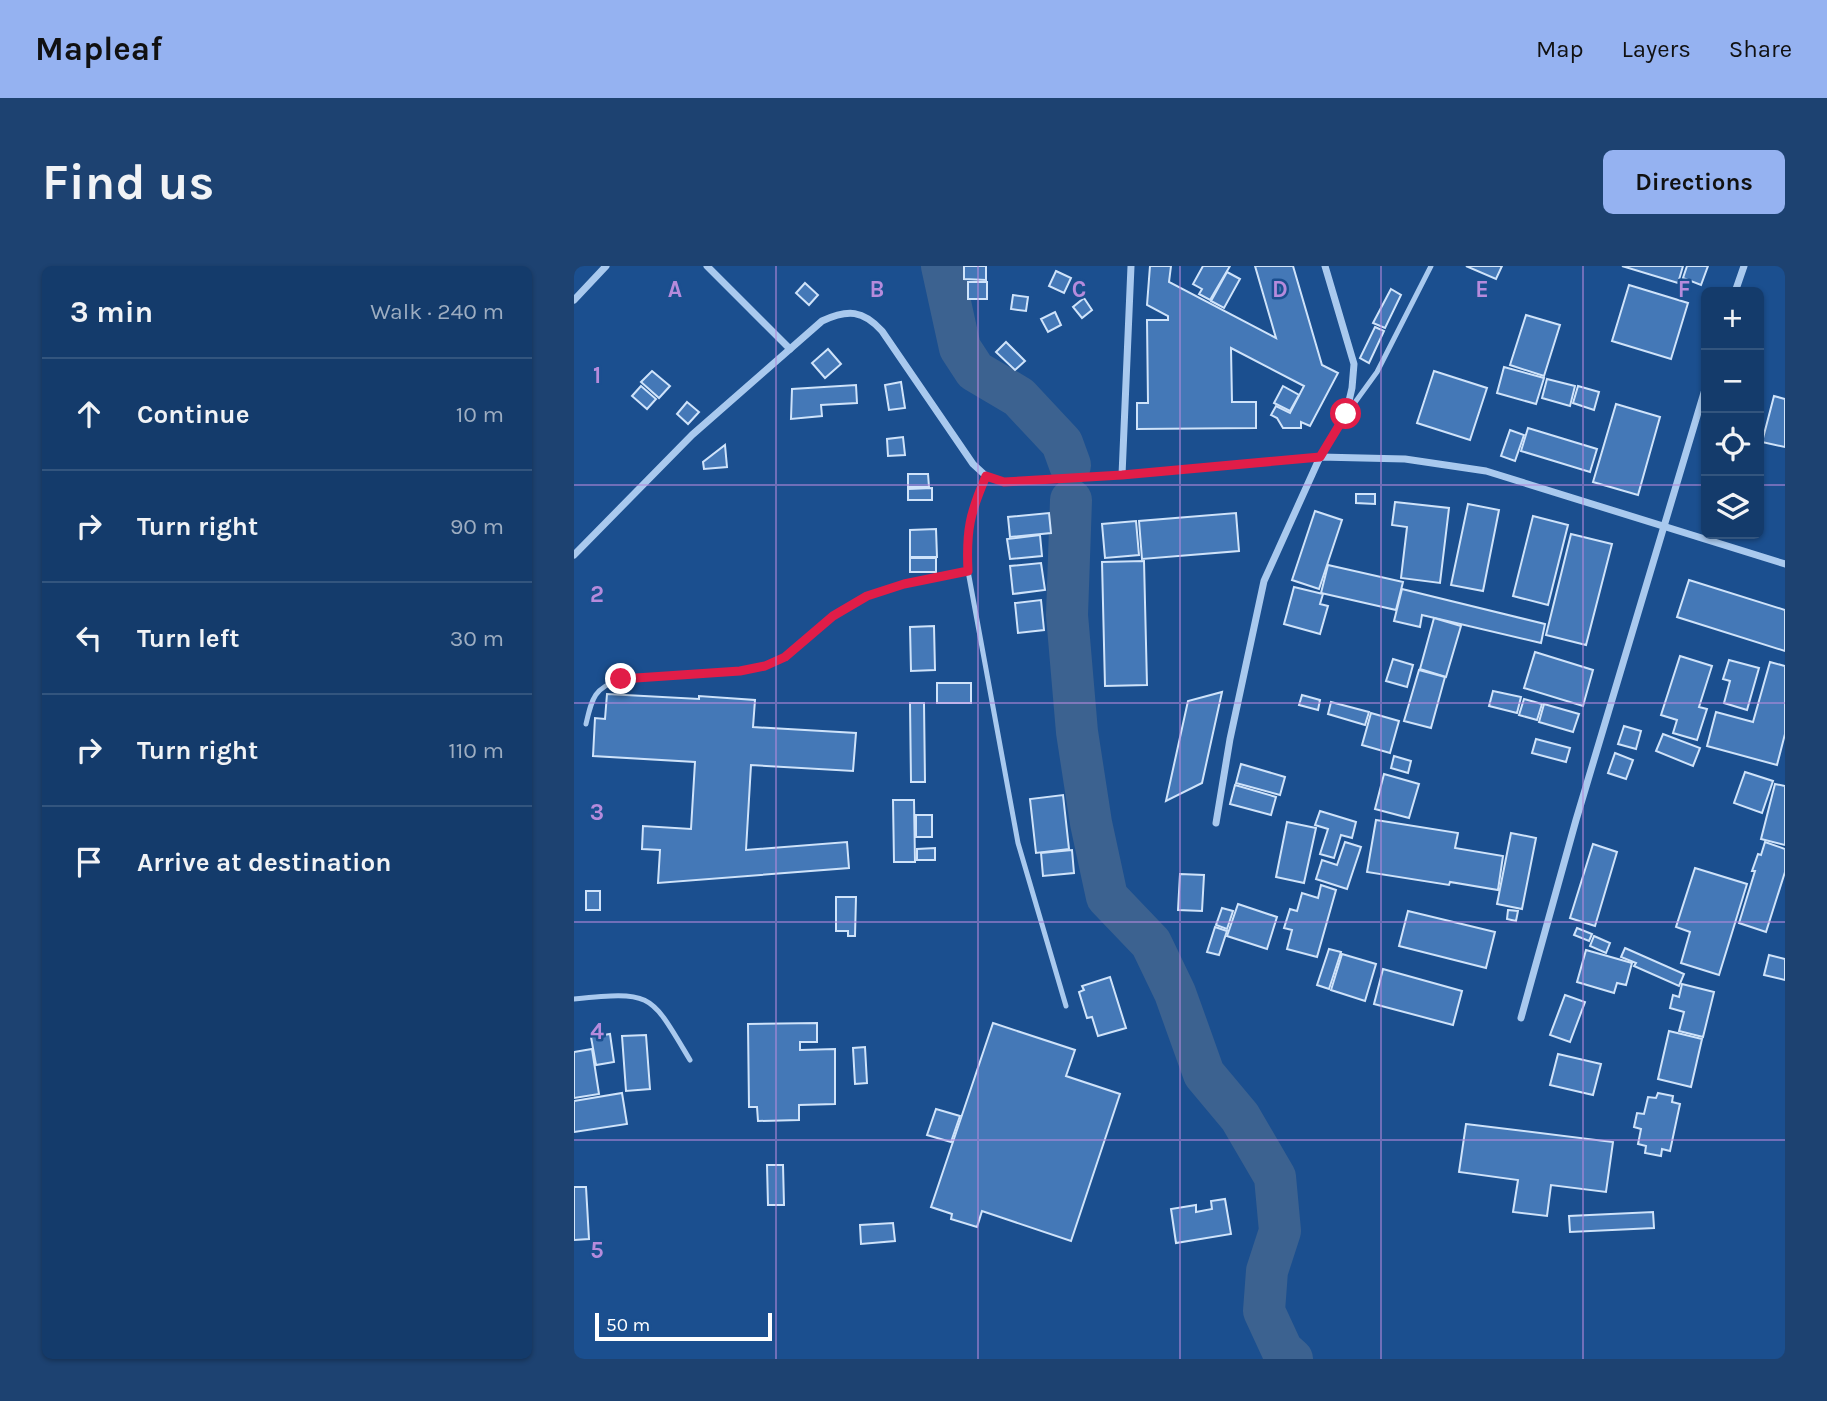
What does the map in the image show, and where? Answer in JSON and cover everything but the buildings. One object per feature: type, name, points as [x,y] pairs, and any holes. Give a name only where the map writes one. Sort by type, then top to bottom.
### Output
[{"type":"street","points":[[574,300],[606,266]]},
{"type":"street","points":[[708,266],[790,349]]},
{"type":"street","points":[[1122,475],[1131,266]]},
{"type":"street","points":[[1216,823],[1230,738],[1264,582],[1320,457],[1346,414],[1352,388],[1354,364],[1325,266]]},
{"type":"street","points":[[1737,287],[1744,266]]},
{"type":"street","points":[[574,555],[692,435],[822,321],[838,314],[857,313],[872,320],[882,331],[973,464],[986,476],[1004,482],[1122,475],[1320,457],[1405,459],[1486,471],[1785,564]]},
{"type":"street","points":[[1521,1018],[1576,820],[1701,402]]},
{"type":"lane","points":[[1346,414],[1377,372],[1431,266]]},
{"type":"lane","points":[[986,476],[971,509],[966,538],[968,571],[1018,843],[1066,1006]]},
{"type":"lane","points":[[586,724],[592,699],[604,684],[621,679],[740,671],[765,666],[785,657],[833,616],[867,596],[904,584],[968,571]]},
{"type":"lane","points":[[574,999],[623,994],[646,999],[663,1015],[690,1060]]},
{"type":"waterway","points":[[942,266],[960,348],[975,371],[1019,397],[1062,443],[1070,465]]},
{"type":"waterway","points":[[1071,500],[1067,615],[1077,732],[1091,823],[1107,897],[1151,943],[1175,993],[1204,1074],[1240,1117],[1275,1177],[1280,1231],[1267,1271],[1264,1311],[1282,1350],[1292,1359]]},
{"type":"route","points":[[621,679],[740,671],[765,666],[785,657],[833,616],[867,596],[904,584],[968,571],[966,538],[971,509],[986,476],[1004,482],[1122,475],[1320,457],[1346,414]]}]
